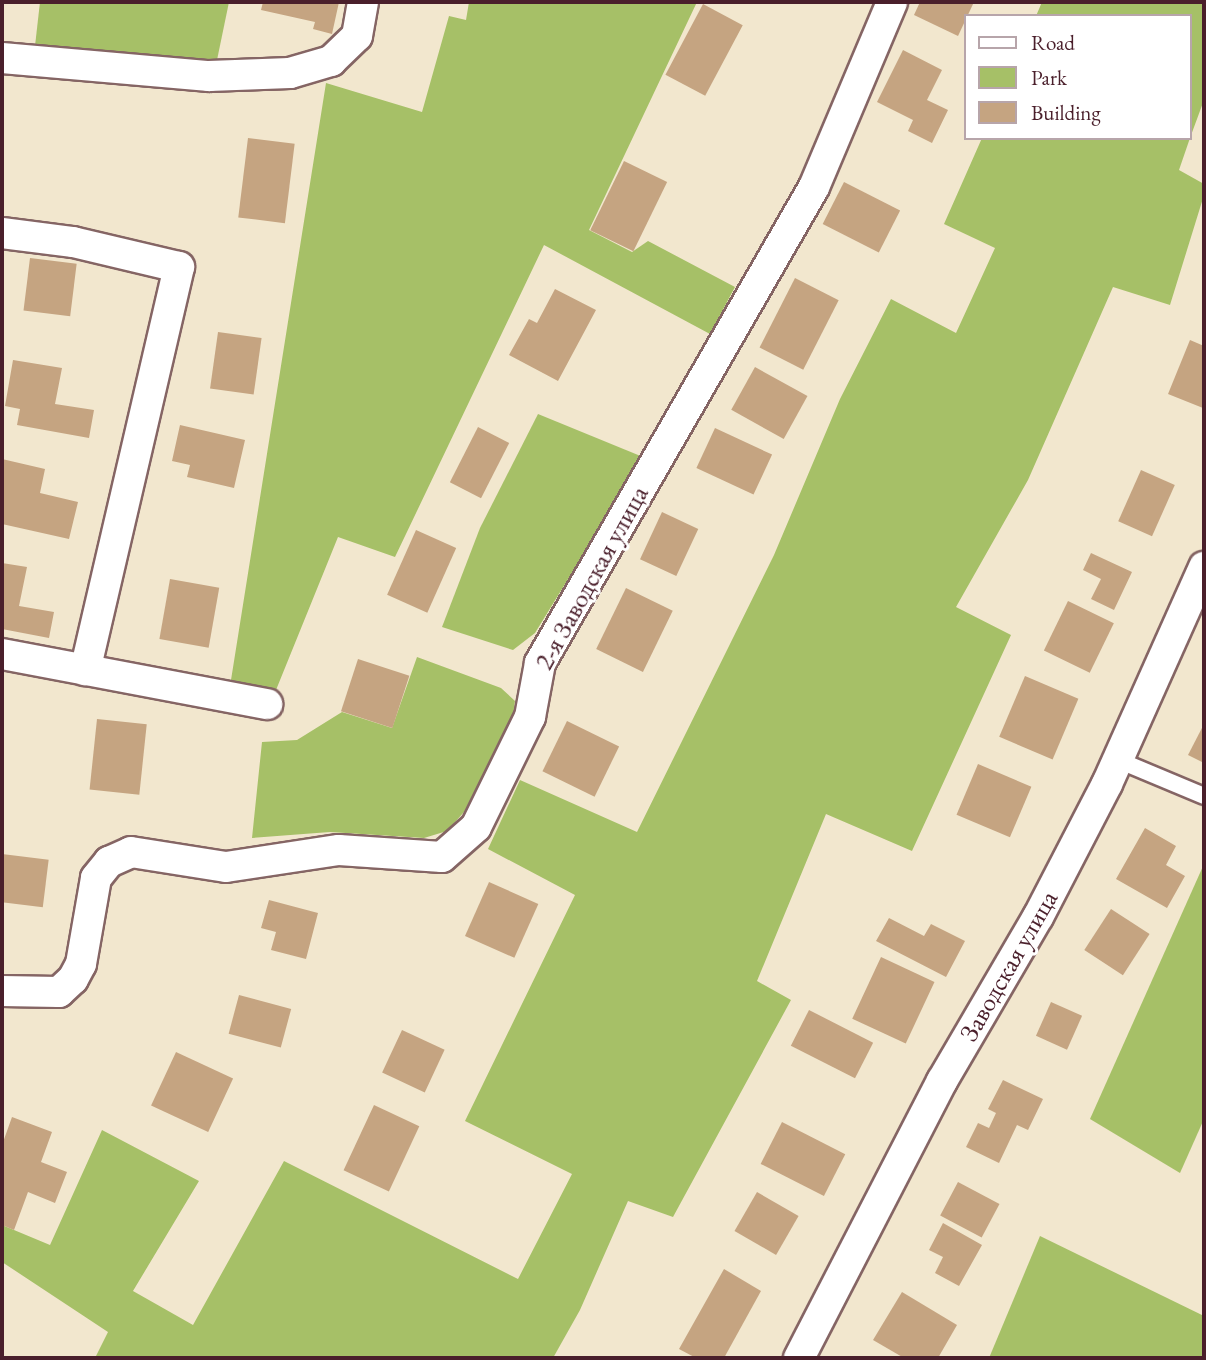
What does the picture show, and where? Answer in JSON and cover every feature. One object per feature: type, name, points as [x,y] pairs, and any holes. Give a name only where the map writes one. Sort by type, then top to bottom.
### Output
[{"type":"street","points":[[2,58],[209,75],[290,73],[331,61],[357,36],[363,2]]},
{"type":"street","name":"2-я Заводская улица","points":[[2,990],[59,992],[73,979],[81,964],[96,878],[109,862],[131,852],[226,867],[339,850],[442,857],[476,827],[530,717],[540,663],[814,187],[892,2]]},
{"type":"street","points":[[2,233],[73,242],[179,267],[85,670]]},
{"type":"street","name":"Заводская улица","points":[[799,1358],[942,1081],[1038,917],[1118,760],[1204,567]]},
{"type":"street","points":[[2,654],[267,704]]},
{"type":"lane","points":[[1118,760],[1204,796]]},
{"type":"green space","points":[[40,2],[229,2],[217,60],[35,46]]},
{"type":"green space","points":[[469,2],[697,2],[589,230],[632,252],[648,241],[735,287],[710,334],[544,245],[395,557],[338,537],[276,690],[231,680],[326,83],[422,112],[449,16],[466,20]]},
{"type":"green space","points":[[1042,2],[1204,2],[1204,100],[1192,133],[1192,14],[1037,14]]},
{"type":"green space","points":[[981,140],[1189,140],[1179,170],[1204,184],[1204,195],[1170,305],[1113,287],[1028,480],[956,607],[1011,635],[912,851],[826,814],[757,981],[791,1000],[673,1217],[628,1201],[580,1310],[553,1358],[95,1358],[108,1332],[2,1262],[2,1225],[50,1245],[102,1130],[199,1181],[133,1291],[193,1325],[284,1161],[518,1279],[572,1174],[465,1121],[575,895],[488,849],[520,780],[637,832],[774,555],[840,399],[891,299],[956,333],[995,248],[944,224]]},
{"type":"green space","points":[[538,414],[643,457],[535,633],[513,650],[442,627],[480,528]]},
{"type":"green space","points":[[417,657],[501,688],[515,701],[512,724],[464,812],[447,831],[424,838],[330,832],[252,838],[262,742],[297,740],[342,712],[392,728]]},
{"type":"green space","points":[[1204,864],[1204,1119],[1180,1173],[1090,1119]]},
{"type":"green space","points":[[1040,1236],[1204,1316],[1204,1358],[989,1358]]},
{"type":"building","points":[[263,2],[339,2],[332,34],[313,29],[315,22],[261,10]]},
{"type":"building","points":[[920,2],[974,2],[968,14],[964,14],[964,23],[958,36],[914,15]]},
{"type":"building","points":[[703,4],[743,25],[705,96],[665,75]]},
{"type":"building","points":[[903,50],[942,70],[927,100],[948,110],[932,143],[908,131],[913,120],[877,102]]},
{"type":"building","points":[[248,138],[295,144],[285,223],[238,217]]},
{"type":"building","points":[[624,161],[667,182],[633,251],[590,230]]},
{"type":"building","points":[[844,182],[900,211],[879,252],[823,224]]},
{"type":"building","points":[[30,258],[77,264],[70,316],[24,311]]},
{"type":"building","points":[[795,278],[839,300],[803,370],[760,347]]},
{"type":"building","points":[[555,289],[596,310],[558,381],[509,355],[529,319],[537,323]]},
{"type":"building","points":[[218,332],[262,338],[254,395],[210,388]]},
{"type":"building","points":[[1190,340],[1204,346],[1203,408],[1168,394]]},
{"type":"building","points":[[13,360],[62,368],[55,404],[94,410],[89,438],[17,425],[20,409],[5,406]]},
{"type":"building","points":[[755,367],[807,396],[784,439],[731,410]]},
{"type":"building","points":[[180,425],[245,440],[234,488],[187,477],[190,465],[172,461]]},
{"type":"building","points":[[478,427],[509,443],[481,498],[450,482]]},
{"type":"building","points":[[715,428],[772,455],[754,495],[696,468]]},
{"type":"building","points":[[2,459],[45,469],[40,493],[78,502],[69,539],[2,524]]},
{"type":"building","points":[[1141,470],[1175,485],[1152,536],[1118,521]]},
{"type":"building","points":[[662,512],[698,529],[676,576],[640,559]]},
{"type":"building","points":[[416,530],[456,548],[427,613],[387,595]]},
{"type":"building","points":[[1091,553],[1132,572],[1114,610],[1091,599],[1101,579],[1083,570]]},
{"type":"building","points":[[2,563],[27,567],[19,606],[54,612],[49,638],[2,629]]},
{"type":"building","points":[[170,579],[219,588],[209,648],[159,639]]},
{"type":"building","points":[[626,588],[673,611],[643,672],[596,649]]},
{"type":"building","points":[[1068,601],[1114,623],[1090,673],[1044,650]]},
{"type":"building","points":[[358,659],[409,676],[392,728],[341,711]]},
{"type":"building","points":[[1025,676],[1078,699],[1053,759],[999,737]]},
{"type":"building","points":[[97,719],[147,724],[139,795],[90,790]]},
{"type":"building","points":[[567,721],[619,746],[595,797],[542,771]]},
{"type":"building","points":[[1204,724],[1204,763],[1188,755]]},
{"type":"building","points":[[978,764],[1031,787],[1010,837],[957,815]]},
{"type":"building","points":[[1145,828],[1176,846],[1166,865],[1185,876],[1167,908],[1116,879]]},
{"type":"building","points":[[2,854],[49,860],[43,907],[2,902]]},
{"type":"building","points":[[489,882],[538,904],[514,958],[465,936]]},
{"type":"building","points":[[269,900],[318,913],[306,959],[271,950],[276,932],[261,928]]},
{"type":"building","points":[[1111,909],[1150,934],[1123,975],[1084,950]]},
{"type":"building","points":[[889,918],[924,936],[931,924],[965,941],[946,977],[876,941]]},
{"type":"building","points":[[881,957],[934,982],[906,1044],[852,1019]]},
{"type":"building","points":[[239,995],[291,1009],[281,1048],[229,1034]]},
{"type":"building","points":[[1051,1002],[1082,1016],[1067,1050],[1036,1036]]},
{"type":"building","points":[[809,1010],[873,1043],[855,1078],[791,1046]]},
{"type":"building","points":[[402,1030],[445,1050],[425,1092],[382,1073]]},
{"type":"building","points":[[176,1052],[233,1079],[208,1132],[151,1105]]},
{"type":"building","points":[[1003,1080],[1043,1099],[1028,1130],[1017,1125],[999,1163],[966,1147],[978,1123],[989,1128],[996,1113],[988,1109]]},
{"type":"building","points":[[374,1105],[419,1126],[389,1191],[344,1170]]},
{"type":"building","points":[[12,1117],[52,1132],[41,1162],[67,1172],[55,1203],[28,1192],[14,1230],[2,1225],[2,1145]]},
{"type":"building","points":[[782,1122],[845,1154],[824,1196],[761,1164]]},
{"type":"building","points":[[958,1182],[999,1204],[982,1238],[940,1216]]},
{"type":"building","points":[[757,1192],[799,1216],[776,1255],[734,1231]]},
{"type":"building","points":[[943,1223],[982,1245],[959,1286],[935,1273],[943,1257],[929,1250]]},
{"type":"building","points":[[724,1269],[761,1291],[724,1358],[696,1358],[679,1349]]},
{"type":"building","points":[[902,1292],[957,1325],[938,1358],[904,1358],[873,1340]]}]
